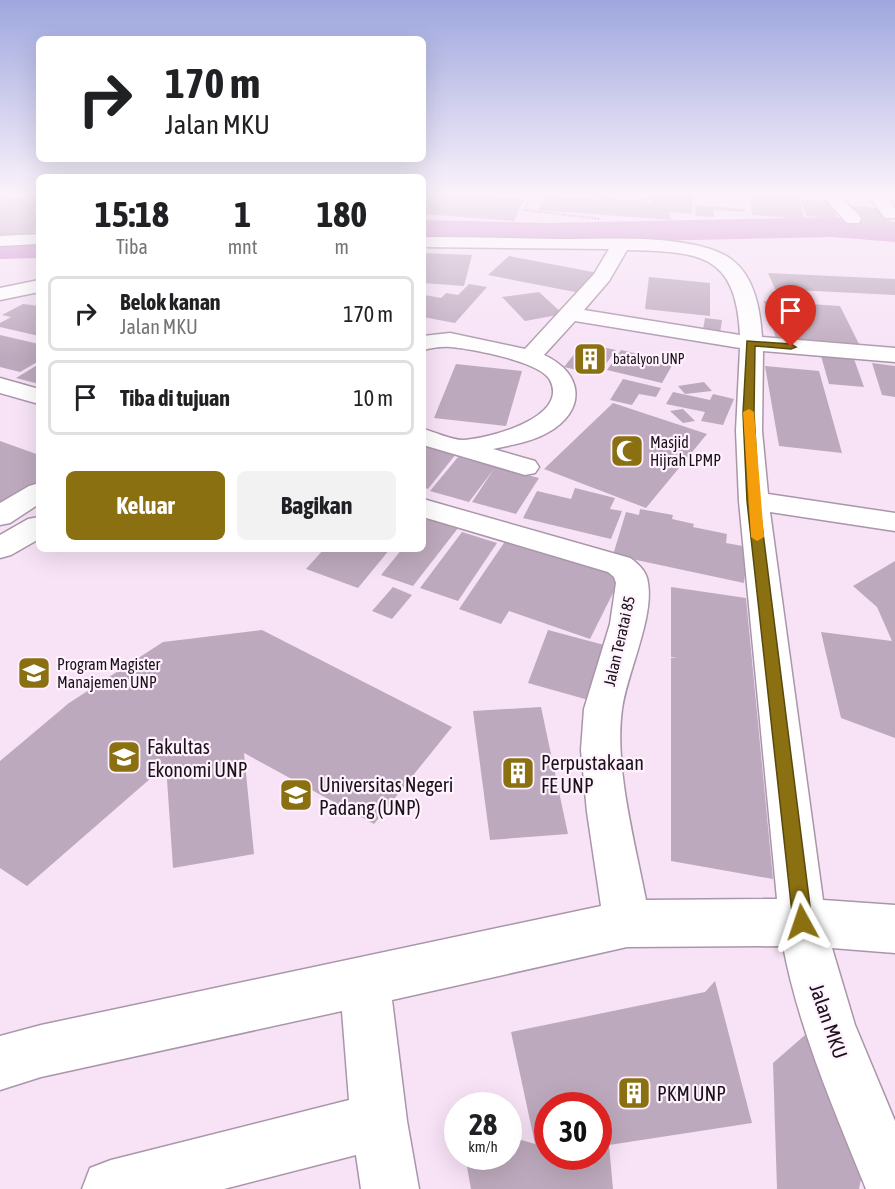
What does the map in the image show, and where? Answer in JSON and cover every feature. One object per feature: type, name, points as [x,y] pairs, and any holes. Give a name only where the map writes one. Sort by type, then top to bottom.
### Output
[{"type":"street","points":[[530,357],[602,277],[618,248]]},
{"type":"street","name":"Jalan MKU","points":[[671,248],[703,253],[726,264],[743,285],[751,320],[748,413],[753,501],[802,922],[810,963],[830,1030],[895,1189]]},
{"type":"street","points":[[0,294],[36,287]]},
{"type":"street","points":[[570,314],[750,343],[895,355]]},
{"type":"street","points":[[426,343],[450,340],[530,357],[562,376],[563,398],[552,419],[534,430],[463,448]]},
{"type":"street","points":[[0,385],[36,396]]},
{"type":"street","points":[[426,439],[525,467]]},
{"type":"street","points":[[753,501],[895,522]]},
{"type":"street","name":"Jalan Teratai 85","points":[[426,509],[619,565],[628,572],[632,583],[629,606],[603,709],[601,750],[608,812],[627,924]]},
{"type":"street","points":[[0,548],[28,510]]},
{"type":"street","points":[[0,1063],[41,1051],[627,924],[802,922],[895,929]]},
{"type":"street","points":[[365,982],[379,1121],[390,1189]]},
{"type":"street","points":[[111,1189],[379,1121]]},
{"type":"building","points":[[426,253],[472,255],[464,286],[426,283]]},
{"type":"building","points":[[509,256],[598,273],[580,293],[488,275]]},
{"type":"building","points":[[768,273],[895,279],[895,295],[775,289]]},
{"type":"building","points":[[649,277],[710,283],[710,316],[645,309]]},
{"type":"building","points":[[469,284],[487,287],[455,323],[426,318],[426,295],[441,298],[446,293],[458,295]]},
{"type":"building","points":[[539,292],[563,314],[525,321],[502,297]]},
{"type":"building","points":[[764,301],[840,306],[860,346],[777,341]]},
{"type":"building","points":[[23,304],[36,306],[36,335],[0,327],[0,323],[11,317],[2,315]]},
{"type":"building","points":[[705,318],[722,320],[720,333],[703,330]]},
{"type":"building","points":[[0,335],[36,343],[36,363],[20,372],[0,367]]},
{"type":"building","name":"batalyon UNP","points":[[583,343],[616,350],[598,375],[564,367]]},
{"type":"building","points":[[621,350],[674,362],[662,383],[607,370]]},
{"type":"building","points":[[821,356],[854,359],[864,387],[829,384]]},
{"type":"building","points":[[872,363],[895,366],[895,397],[882,395]]},
{"type":"building","points":[[456,364],[522,371],[506,426],[434,418]]},
{"type":"building","points":[[36,366],[36,383],[16,378]]},
{"type":"building","points":[[765,366],[819,371],[842,453],[779,446]]},
{"type":"building","points":[[623,379],[661,388],[656,397],[639,394],[632,405],[610,400]]},
{"type":"building","points":[[704,382],[712,391],[685,394],[678,386]]},
{"type":"building","points":[[673,392],[710,400],[713,394],[734,399],[723,425],[701,421],[705,412],[666,404]]},
{"type":"building","name":"Masjid Hijrah LPMP","points":[[613,403],[707,434],[646,508],[544,469]]},
{"type":"building","points":[[683,409],[695,421],[683,423],[670,411]]},
{"type":"building","points":[[0,441],[36,454],[36,484],[0,507]]},
{"type":"building","points":[[426,446],[456,454],[428,489],[426,488]]},
{"type":"building","points":[[458,457],[539,478],[516,514],[472,502],[494,469],[469,502],[430,491]]},
{"type":"building","points":[[575,488],[615,498],[610,509],[622,511],[611,539],[523,518],[537,491],[571,499]]},
{"type":"building","points":[[640,509],[673,515],[672,519],[694,524],[693,527],[727,534],[726,543],[748,547],[744,583],[613,555],[626,512],[639,515]]},
{"type":"building","points":[[432,513],[462,523],[413,586],[381,575],[400,552],[426,552],[426,520]]},
{"type":"building","points":[[462,532],[497,543],[458,601],[420,588]]},
{"type":"building","points":[[506,540],[621,577],[590,639],[509,611],[501,624],[459,609]]},
{"type":"building","points":[[321,552],[388,552],[358,588],[306,569]]},
{"type":"building","points":[[895,561],[895,738],[841,718],[821,632],[892,641],[877,607],[853,586]]},
{"type":"building","points":[[393,587],[412,595],[392,619],[372,611]]},
{"type":"building","points":[[671,587],[746,598],[773,879],[671,861],[671,658],[677,658],[671,657]]},
{"type":"building","name":"Fakultas Ekonomi UNP","points":[[262,630],[452,727],[374,824],[244,753],[254,854],[173,868],[166,765],[27,886],[0,868],[0,761],[69,703],[163,642]]},
{"type":"building","points":[[548,630],[608,646],[592,701],[528,683]]},
{"type":"building","name":"Perpustakaan FE UNP","points":[[541,707],[568,834],[490,840],[473,711]]},
{"type":"building","name":"PKM UNP","points":[[715,981],[752,1123],[612,1145],[612,1092],[534,1092],[534,1139],[511,1032],[705,992]]},
{"type":"building","name":"PKM UNP","points":[[805,1035],[864,1165],[859,1189],[777,1189],[773,1063]]},
{"type":"building","name":"PKM UNP","points":[[522,1140],[534,1144],[534,1170],[611,1170],[613,1189],[471,1189],[468,1170],[522,1170]]},
{"type":"waterway","points":[[0,249],[20,248]]},
{"type":"slow traffic","points":[[749,412],[757,537]]},
{"type":"place","name":"batalyon UNP","points":[[590,359]]},
{"type":"place","name":"Masjid Hijrah LPMP","points":[[627,451]]},
{"type":"place","name":"Program Magister Manajemen UNP","points":[[34,673]]},
{"type":"place","name":"Fakultas Ekonomi UNP","points":[[124,757]]},
{"type":"place","name":"Perpustakaan FE UNP","points":[[518,773]]},
{"type":"place","name":"Universitas Negeri Padang (UNP)","points":[[296,795]]},
{"type":"place","name":"PKM UNP","points":[[634,1093]]},
{"type":"route","points":[[791,347],[750,343],[748,413],[753,501],[802,922]]}]
